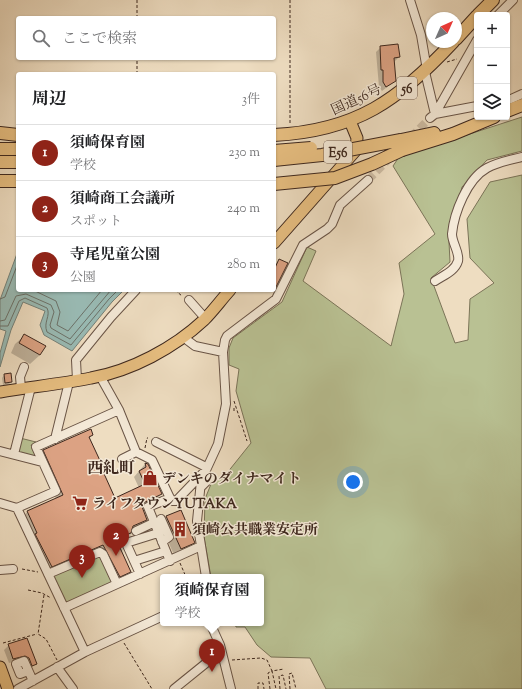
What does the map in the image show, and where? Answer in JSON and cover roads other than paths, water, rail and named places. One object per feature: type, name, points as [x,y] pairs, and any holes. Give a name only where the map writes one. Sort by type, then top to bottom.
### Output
[{"type":"highway","points":[[482,12],[493,0]]},
{"type":"highway","points":[[462,33],[474,20]]},
{"type":"highway","name":"国道56号","points":[[276,135],[320,130],[350,121],[373,110],[396,96],[426,71],[447,48]]},
{"type":"highway","points":[[510,110],[522,105]]},
{"type":"highway","name":"E56","points":[[276,160],[322,155],[401,142],[477,120]]},
{"type":"highway","points":[[276,151],[353,144],[401,142],[453,134],[487,120]]},
{"type":"highway","points":[[0,133],[16,135]]},
{"type":"highway","points":[[276,184],[335,178],[372,164],[401,142]]},
{"type":"highway","points":[[0,149],[16,149]]},
{"type":"highway","points":[[0,162],[16,162]]},
{"type":"highway","points":[[0,181],[16,181]]},
{"type":"main road","points":[[276,241],[342,168],[356,150],[357,138],[350,121]]},
{"type":"main road","points":[[0,392],[100,376],[146,359],[183,337],[205,318],[226,292]]},
{"type":"main road","points":[[0,670],[8,689]]},
{"type":"street","points":[[410,0],[421,35],[433,116]]},
{"type":"street","points":[[501,12],[513,0]]},
{"type":"street","points":[[433,116],[474,45]]},
{"type":"street","points":[[510,100],[522,94]]},
{"type":"street","points":[[433,116],[474,107]]},
{"type":"street","points":[[435,281],[454,269],[458,260],[452,236],[455,217],[460,204],[475,178],[486,169],[498,163],[522,156]]},
{"type":"street","points":[[206,574],[197,521],[201,488],[206,473],[220,444],[226,404],[223,352],[225,340],[228,336],[276,299],[303,246],[332,224],[340,205],[368,180]]},
{"type":"street","points":[[55,439],[73,381],[76,360],[111,317],[134,292]]},
{"type":"street","points":[[189,300],[205,318]]},
{"type":"street","points":[[183,337],[195,346],[223,352]]},
{"type":"street","points":[[14,454],[26,388],[20,377],[24,367]]},
{"type":"street","points":[[100,376],[119,410],[136,452],[152,460],[172,500],[176,501],[206,473]]},
{"type":"street","points":[[0,503],[17,508],[56,491],[36,447],[119,410]]},
{"type":"street","points":[[156,442],[206,473]]},
{"type":"street","points":[[0,451],[42,462]]},
{"type":"street","points":[[122,460],[136,452]]},
{"type":"street","points":[[169,496],[168,499],[148,507],[153,523],[166,551],[174,559]]},
{"type":"street","points":[[17,508],[85,652]]},
{"type":"street","points":[[161,519],[169,537],[162,542]]},
{"type":"street","points":[[136,531],[153,523]]},
{"type":"street","points":[[140,574],[126,543],[158,533]]},
{"type":"street","points":[[64,608],[201,546]]},
{"type":"street","points":[[134,562],[166,551]]},
{"type":"street","points":[[48,574],[100,552],[103,554],[117,584]]},
{"type":"street","points":[[0,570],[13,569]]},
{"type":"street","points":[[19,689],[85,652],[160,617]]},
{"type":"street","points":[[211,626],[221,651],[230,689]]},
{"type":"street","points":[[174,689],[221,651]]},
{"type":"street","points":[[59,666],[73,689]]},
{"type":"street","points":[[28,671],[33,681]]},
{"type":"water","points":[[16,256],[16,292],[122,292],[72,351],[44,335],[40,325],[45,311],[23,302],[11,330],[0,367],[0,353],[6,331],[0,329],[0,300]]},
{"type":"tunnel","points":[[411,137],[430,118]]},
{"type":"tunnel","points":[[368,180],[389,159]]},
{"type":"place","name":"デンキのダイナマイト","points":[[150,478]]},
{"type":"place","name":"ライフタウンYUTAKA","points":[[80,503]]},
{"type":"place","name":"須崎公共職業安定所","points":[[180,529]]},
{"type":"place","name":"須崎商工会議所","points":[[116,556]]},
{"type":"place","name":"寺尾児童公園","points":[[82,578]]},
{"type":"place","name":"須崎保育園","points":[[212,672]]},
{"type":"district","name":"西糺町","points":[[111,467]]}]
